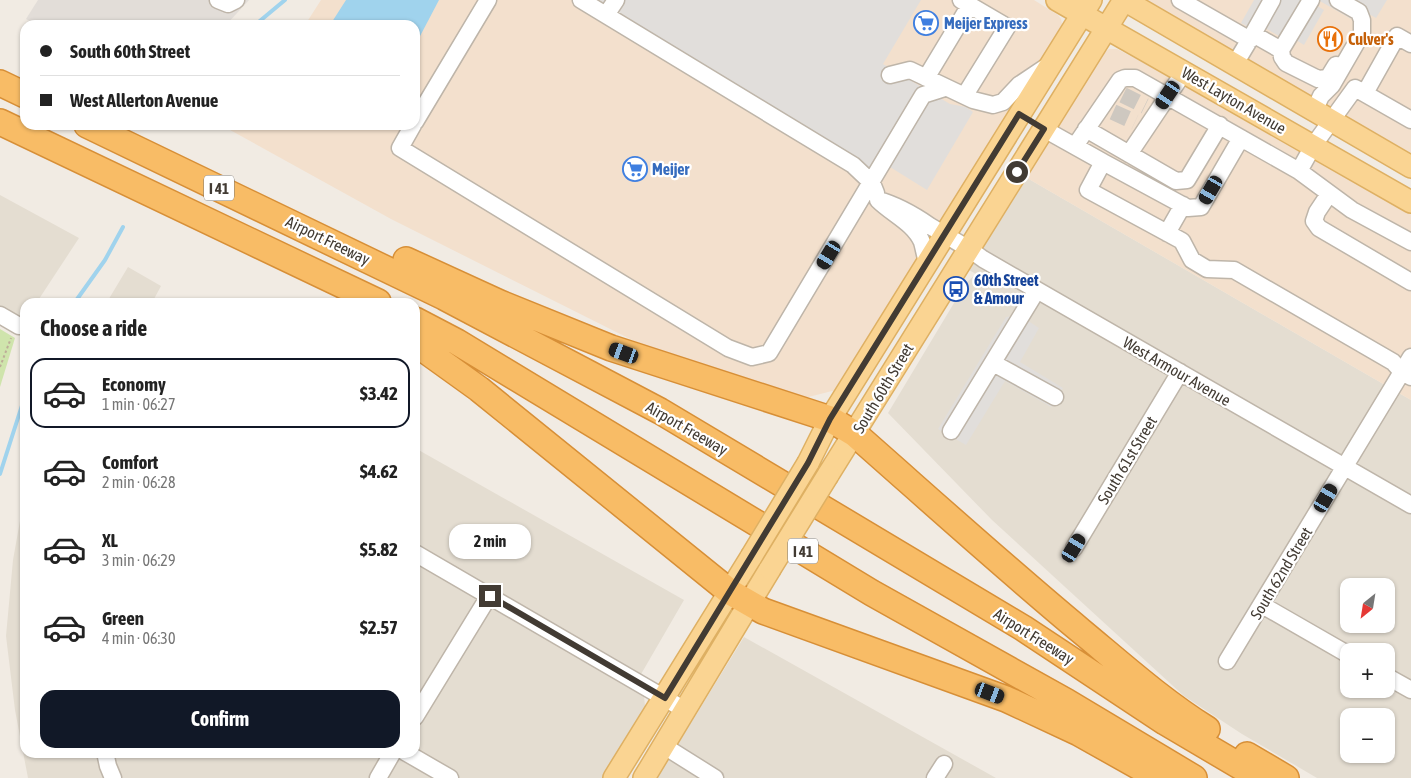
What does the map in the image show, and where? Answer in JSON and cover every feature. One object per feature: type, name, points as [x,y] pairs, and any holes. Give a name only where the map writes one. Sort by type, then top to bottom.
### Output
[{"type":"highway","points":[[0,83],[20,93]]},
{"type":"highway","name":"I 41","points":[[0,122],[370,298]]},
{"type":"highway","name":"Airport Freeway","points":[[97,130],[460,305],[660,411],[1023,628],[1165,722],[1260,778]]},
{"type":"highway","points":[[155,196],[176,221],[261,260],[336,298]]},
{"type":"highway","points":[[351,251],[386,251],[500,303],[611,348],[830,419],[855,434],[1034,591],[1135,676],[1202,726],[1286,778]]},
{"type":"highway","name":"I 41","points":[[420,323],[457,342],[872,593],[1067,702],[1194,778]]},
{"type":"highway","points":[[420,348],[479,389],[740,598],[763,611],[1006,699],[1079,733],[1159,778]]},
{"type":"main road","name":"West Layton Avenue","points":[[1057,0],[1086,7],[1107,28],[1411,202]]},
{"type":"main road","name":"West Layton Avenue","points":[[1124,0],[1411,167]]},
{"type":"main road","name":"South 60th Street","points":[[614,778],[665,698],[740,598],[770,569],[1124,0]]},
{"type":"main road","name":"South 60th Street","points":[[644,778],[686,710],[740,598],[751,557],[808,463],[830,419],[1086,7]]},
{"type":"main road","points":[[1019,114],[1044,129]]},
{"type":"street","points":[[218,0],[228,4],[236,0]]},
{"type":"street","points":[[420,114],[488,0]]},
{"type":"street","points":[[581,0],[853,165],[872,183],[878,200],[910,226],[918,235],[922,242],[927,262]]},
{"type":"street","points":[[606,15],[616,0]]},
{"type":"street","points":[[1180,0],[1251,37],[1281,50]]},
{"type":"street","points":[[1235,64],[1272,0]]},
{"type":"street","points":[[1311,0],[1281,50],[1282,57],[1286,62],[1318,79],[1328,78],[1345,50],[1356,44]]},
{"type":"street","points":[[1299,171],[1314,146],[1323,116],[1320,96],[1332,85],[1362,33],[1363,6],[1338,0]]},
{"type":"street","points":[[926,78],[965,3],[1007,27],[965,96]]},
{"type":"street","points":[[1365,93],[1397,36],[1411,44]]},
{"type":"street","points":[[890,75],[910,70],[945,88],[985,104],[993,105],[1002,102],[1019,85],[1050,64]]},
{"type":"street","points":[[1129,154],[1141,125],[1151,109],[1168,95],[1184,72]]},
{"type":"street","points":[[1075,146],[1086,129],[1108,109],[1118,92],[1120,80],[1135,78],[1299,171],[1352,210],[1411,242]]},
{"type":"street","points":[[410,130],[400,148],[728,348],[752,357],[769,353],[923,95],[945,88]]},
{"type":"street","points":[[1323,116],[1355,88],[1411,120]]},
{"type":"street","points":[[1086,129],[1176,182],[1183,182],[1187,180],[1220,125]]},
{"type":"street","points":[[1044,129],[1188,208],[1201,207],[1241,138]]},
{"type":"street","points":[[1103,162],[1088,190],[1182,241],[1192,260],[1207,269],[1234,270],[1394,362],[1406,374]]},
{"type":"street","points":[[1329,194],[1317,212],[1314,221],[1319,228],[1411,282]]},
{"type":"street","name":"West Armour Avenue","points":[[878,200],[921,218],[983,259],[1411,505]]},
{"type":"street","points":[[1167,233],[1183,205]]},
{"type":"street","points":[[951,432],[1037,290]]},
{"type":"street","points":[[0,315],[17,325]]},
{"type":"street","name":"South 62nd Street","points":[[1227,661],[1344,467],[1406,374],[1411,357]]},
{"type":"street","points":[[993,363],[1055,397]]},
{"type":"street","name":"South 61st Street","points":[[1074,548],[1180,372]]},
{"type":"street","points":[[420,556],[686,710]]},
{"type":"street","points":[[420,709],[490,596]]},
{"type":"street","points":[[1262,605],[1340,650]]},
{"type":"street","points":[[1395,681],[1411,690]]},
{"type":"street","points":[[664,746],[716,778]]},
{"type":"street","points":[[106,758],[113,778]]},
{"type":"street","points":[[378,778],[390,758]]},
{"type":"street","points":[[415,758],[450,778]]},
{"type":"path","points":[[0,367],[17,325]]},
{"type":"shaded area","points":[[38,0],[249,0],[231,20],[26,19]]},
{"type":"shaded area","points":[[321,0],[1034,0],[1058,15],[1062,24],[1061,30],[838,394],[832,391],[793,401],[676,362],[391,219],[230,130],[420,130],[420,20],[308,20]]},
{"type":"shaded area","points":[[599,0],[921,0],[883,64],[950,104],[966,107],[973,112],[927,190],[890,167],[883,176]]},
{"type":"shaded area","points":[[1144,0],[1411,0],[1411,153],[1160,11]]},
{"type":"shaded area","points":[[1254,0],[1318,0],[1316,5],[1324,10],[1304,45],[1296,40],[1293,44],[1263,27],[1259,33],[1241,23]]},
{"type":"shaded area","points":[[1318,0],[1387,0],[1376,18],[1367,13],[1360,24]]},
{"type":"shaded area","points":[[1109,49],[1117,49],[1142,62],[1411,214],[1411,400],[1027,178],[1104,53]]},
{"type":"shaded area","points":[[1027,178],[1411,400],[1411,778],[1317,778],[1242,734],[1184,696],[992,520],[888,413],[966,283],[976,274],[969,270]]},
{"type":"shaded area","points":[[0,195],[79,238],[40,298],[20,298],[20,316],[0,306]]},
{"type":"shaded area","points":[[128,267],[161,286],[155,298],[109,298]]},
{"type":"shaded area","points":[[1019,315],[1039,328],[1020,362],[1063,388],[1051,407],[1005,381],[966,445],[938,429],[1006,317]]},
{"type":"shaded area","points":[[420,451],[684,600],[633,688],[644,696],[645,706],[638,722],[603,778],[28,778],[24,758],[420,758]]},
{"type":"shaded area","points":[[20,521],[20,736],[6,636],[13,560]]},
{"type":"shaded area","points":[[744,637],[996,778],[657,778]]},
{"type":"green space","points":[[0,329],[15,338],[0,387]]},
{"type":"water","points":[[346,0],[439,0],[420,36],[420,20],[333,20]]},
{"type":"waterway","points":[[261,20],[285,0]]},
{"type":"waterway","points":[[78,298],[105,260],[123,227]]},
{"type":"waterway","points":[[0,474],[20,412]]},
{"type":"tunnel","points":[[1123,95],[1145,106]]},
{"type":"tunnel","points":[[1113,112],[1135,122]]},
{"type":"place","name":"Meijer Express","points":[[926,23]]},
{"type":"place","name":"Culver's","points":[[1330,39]]},
{"type":"place","name":"Meijer","points":[[635,169]]},
{"type":"place","name":"60th Street & Amour","points":[[956,289]]},
{"type":"route","points":[[490,596],[665,698],[808,463],[830,419],[1019,114],[1044,129],[1017,172]]}]
